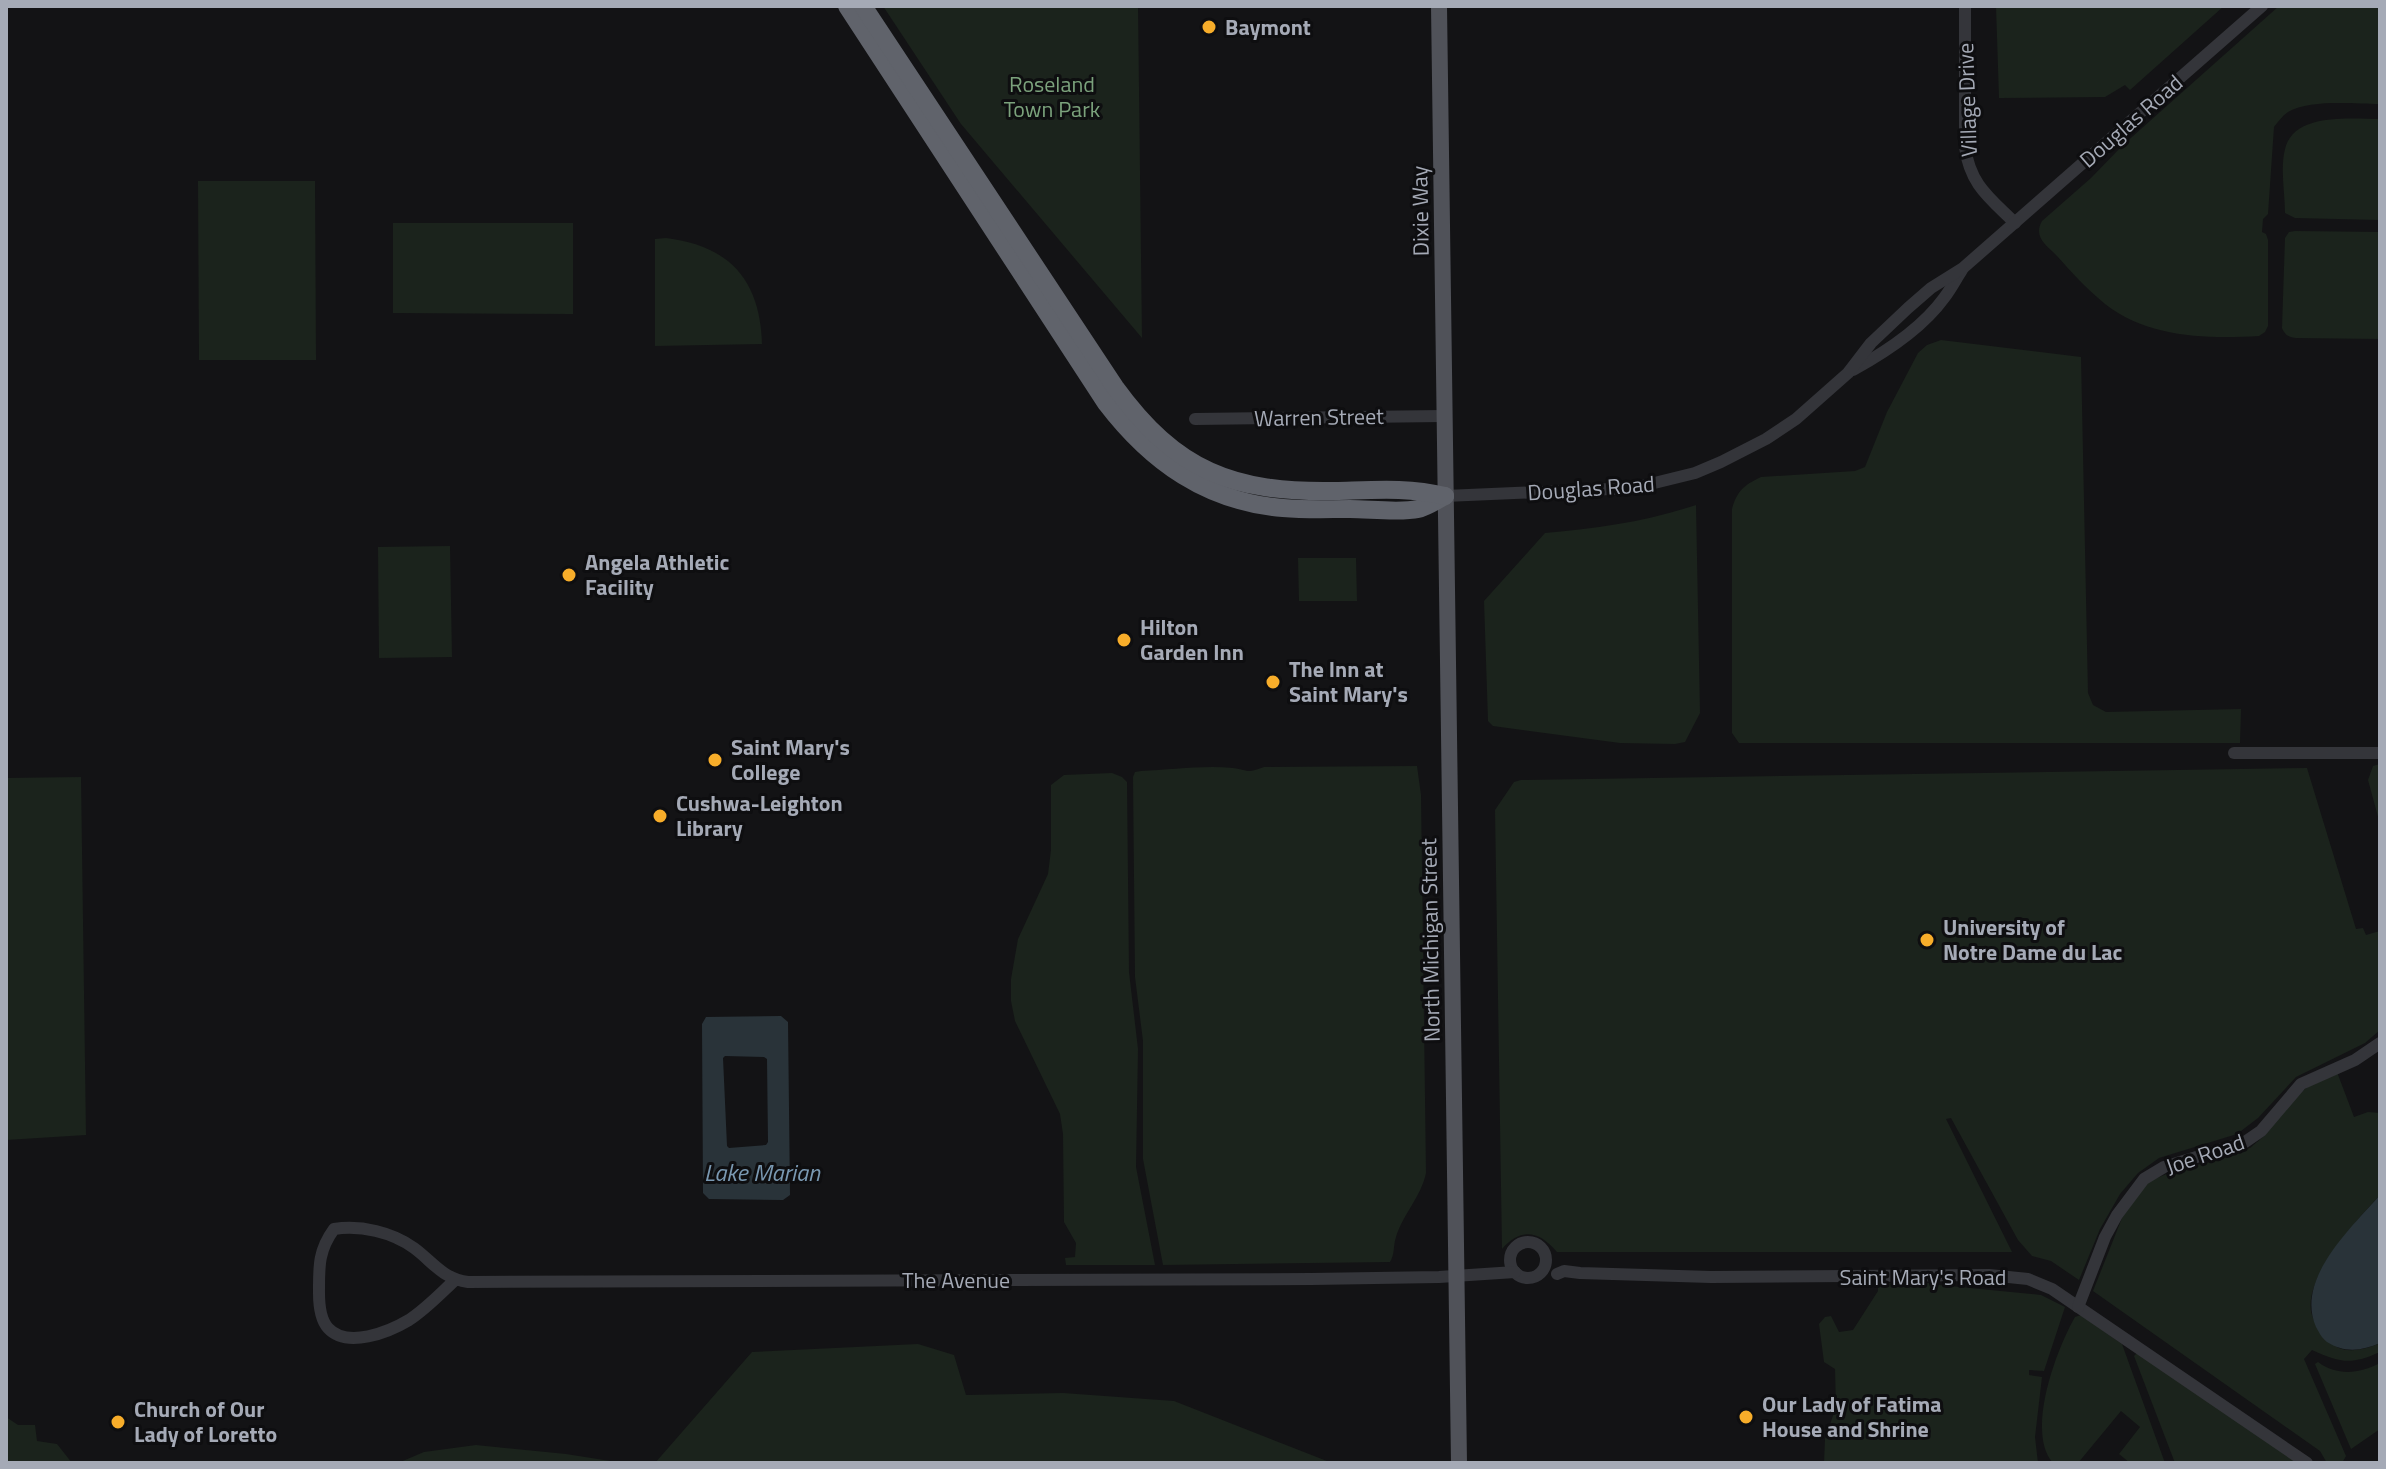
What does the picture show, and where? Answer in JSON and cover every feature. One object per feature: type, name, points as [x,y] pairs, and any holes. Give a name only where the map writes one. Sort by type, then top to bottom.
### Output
[{"type":"highway","points":[[847,6],[1106,403],[1135,439],[1152,454],[1168,467],[1211,491],[1260,505],[1306,509],[1418,509],[1445,496]]},
{"type":"highway","points":[[863,6],[1115,387],[1145,425],[1165,443],[1211,472],[1271,490],[1418,489],[1445,496]]},
{"type":"main road","name":"Dixie Way","points":[[1439,6],[1444,416]]},
{"type":"main road","name":"North Michigan Street","points":[[1444,416],[1459,1463]]},
{"type":"street","name":"Village Drive","points":[[1965,6],[1967,163],[1977,183],[2015,223]]},
{"type":"street","name":"Douglas Road","points":[[1445,496],[1634,488],[1695,473],[1766,439],[1796,419],[1848,373],[1871,343],[1908,308],[1931,288],[1963,268],[2262,6]]},
{"type":"street","name":"Warren Street","points":[[1195,419],[1444,416]]},
{"type":"street","points":[[2234,753],[2380,753]]},
{"type":"street","name":"Joe Road","points":[[2078,1307],[2111,1226],[2137,1185],[2164,1167],[2245,1142],[2261,1131],[2301,1084],[2355,1060],[2380,1043]]},
{"type":"street","points":[[334,1229],[362,1229],[397,1238],[455,1280],[411,1319],[370,1336],[339,1335],[329,1329],[319,1306],[320,1257],[324,1243],[334,1229]]},
{"type":"street","points":[[1515,1272],[1511,1256],[1517,1246],[1528,1243],[1539,1246],[1546,1256],[1541,1272]]},
{"type":"street","name":"Saint Mary's Road","points":[[1457,1276],[1515,1272],[1531,1278],[1541,1272],[1572,1277],[1580,1273],[1711,1277],[1989,1275],[2028,1279],[2039,1282],[2078,1307],[2307,1463]]},
{"type":"street","name":"The Avenue","points":[[455,1280],[645,1282],[1457,1276]]},
{"type":"green space","name":"Roseland Town Park","points":[[883,6],[1138,6],[1142,338],[961,124]]},
{"type":"green space","points":[[1996,6],[2224,6],[2130,90],[2125,85],[2105,97],[1999,98]]},
{"type":"green space","points":[[2279,6],[2380,6],[2380,104],[2308,105],[2288,112],[2274,127],[2268,214],[2263,219],[2262,232],[2268,240],[2268,326],[2265,332],[2259,336],[2199,336],[2140,324],[2105,304],[2045,244],[2039,232],[2042,221]]},
{"type":"green space","points":[[2380,119],[2380,220],[2295,218],[2285,213],[2283,165],[2290,137],[2311,123],[2325,120]]},
{"type":"green space","points":[[198,181],[315,181],[316,360],[199,360]]},
{"type":"green space","points":[[393,223],[573,223],[573,314],[393,313]]},
{"type":"green space","points":[[2289,232],[2380,232],[2380,339],[2296,338],[2284,332],[2285,238]]},
{"type":"green space","points":[[666,238],[708,249],[738,270],[755,302],[762,344],[655,346],[655,239]]},
{"type":"green space","points":[[1941,340],[2081,357],[2088,693],[2093,705],[2106,712],[2241,709],[2240,743],[1739,743],[1732,733],[1732,509],[1736,498],[1746,486],[1761,477],[1855,471],[1865,467],[1887,412],[1918,353],[1927,345]]},
{"type":"green space","points":[[1696,505],[1700,713],[1685,742],[1620,743],[1493,726],[1488,721],[1484,601],[1545,533],[1621,524]]},
{"type":"green space","points":[[450,546],[452,657],[379,658],[378,547]]},
{"type":"green space","points":[[1298,558],[1356,558],[1357,601],[1299,601]]},
{"type":"green space","points":[[2380,764],[2380,824],[2368,780],[2373,766]]},
{"type":"green space","points":[[1417,766],[1421,795],[1426,1173],[1399,1229],[1392,1259],[1390,1262],[1163,1265],[1143,1159],[1143,1041],[1135,977],[1135,772],[1210,767],[1250,771],[1264,767]]},
{"type":"green space","points":[[2307,768],[2356,929],[2363,928],[2366,935],[2380,931],[2380,1030],[2365,1043],[2296,1077],[2258,1118],[2237,1134],[2159,1158],[2138,1173],[2120,1194],[2100,1229],[2079,1280],[2051,1261],[2032,1256],[2018,1240],[1951,1118],[1946,1119],[2012,1252],[1557,1252],[1544,1240],[1530,1234],[1516,1237],[1502,1249],[1495,810],[1514,782]]},
{"type":"green space","points":[[1112,773],[1127,782],[1129,972],[1138,1049],[1136,1167],[1155,1265],[1066,1265],[1065,1258],[1075,1257],[1076,1243],[1064,1222],[1060,1114],[1015,1021],[1011,979],[1018,939],[1048,874],[1051,785],[1064,775]]},
{"type":"green space","points":[[81,777],[86,1135],[6,1140],[6,778]]},
{"type":"green space","points":[[2337,1072],[2354,1117],[2368,1112],[2380,1113],[2380,1195],[2346,1234],[2323,1268],[2311,1300],[2312,1315],[2334,1345],[2346,1350],[2380,1343],[2380,1352],[2346,1361],[2312,1350],[2304,1359],[2346,1456],[2342,1463],[2327,1463],[2320,1451],[2093,1291],[2122,1218],[2147,1182],[2250,1148],[2264,1136],[2294,1098],[2315,1081]]},
{"type":"green space","points":[[1878,1283],[1936,1283],[2041,1295],[2065,1307],[2044,1371],[2029,1370],[2029,1375],[2042,1377],[2035,1437],[2038,1463],[1824,1463],[1825,1439],[1836,1407],[1835,1369],[1824,1362],[1819,1324],[1825,1317],[1831,1316],[1839,1332],[1853,1330],[1878,1291]]},
{"type":"green space","points":[[2081,1315],[2122,1344],[2165,1463],[2130,1463],[2119,1454],[2140,1427],[2121,1411],[2078,1463],[2053,1463],[2045,1449],[2042,1431],[2047,1390],[2068,1331],[2075,1317]]},
{"type":"green space","points":[[918,1344],[954,1355],[966,1395],[1063,1393],[1174,1401],[1332,1463],[655,1463],[752,1352]]},
{"type":"green space","points":[[2137,1353],[2298,1463],[2175,1463],[2134,1356]]},
{"type":"green space","points":[[2318,1362],[2333,1370],[2348,1372],[2380,1363],[2380,1429],[2351,1449],[2315,1364]]},
{"type":"green space","points":[[6,1417],[18,1425],[35,1425],[37,1441],[57,1444],[72,1463],[6,1463]]},
{"type":"green space","points":[[476,1445],[623,1463],[398,1463],[424,1452]]},
{"type":"water","name":"Lake Marian","points":[[781,1016],[788,1022],[790,1195],[783,1200],[709,1199],[703,1193],[702,1024],[706,1017]],"holes":[[[723,1058],[767,1059],[768,1142],[766,1145],[729,1148]]]},
{"type":"water","points":[[2380,1195],[2380,1343],[2360,1349],[2340,1348],[2327,1342],[2316,1327],[2312,1309],[2313,1291],[2329,1255]]},
{"type":"place","name":"Baymont","points":[[1209,27]]},
{"type":"place","name":"Angela Athletic Facility","points":[[569,575]]},
{"type":"place","name":"Hilton Garden Inn","points":[[1124,640]]},
{"type":"place","name":"The Inn at Saint Mary's","points":[[1273,682]]},
{"type":"place","name":"Saint Mary's College","points":[[715,760]]},
{"type":"place","name":"Cushwa-Leighton Library","points":[[660,816]]},
{"type":"place","name":"University of Notre Dame du Lac","points":[[1927,940]]},
{"type":"place","name":"Our Lady of Fatima House and Shrine","points":[[1746,1417]]},
{"type":"place","name":"Church of Our Lady of Loretto","points":[[118,1422]]}]
